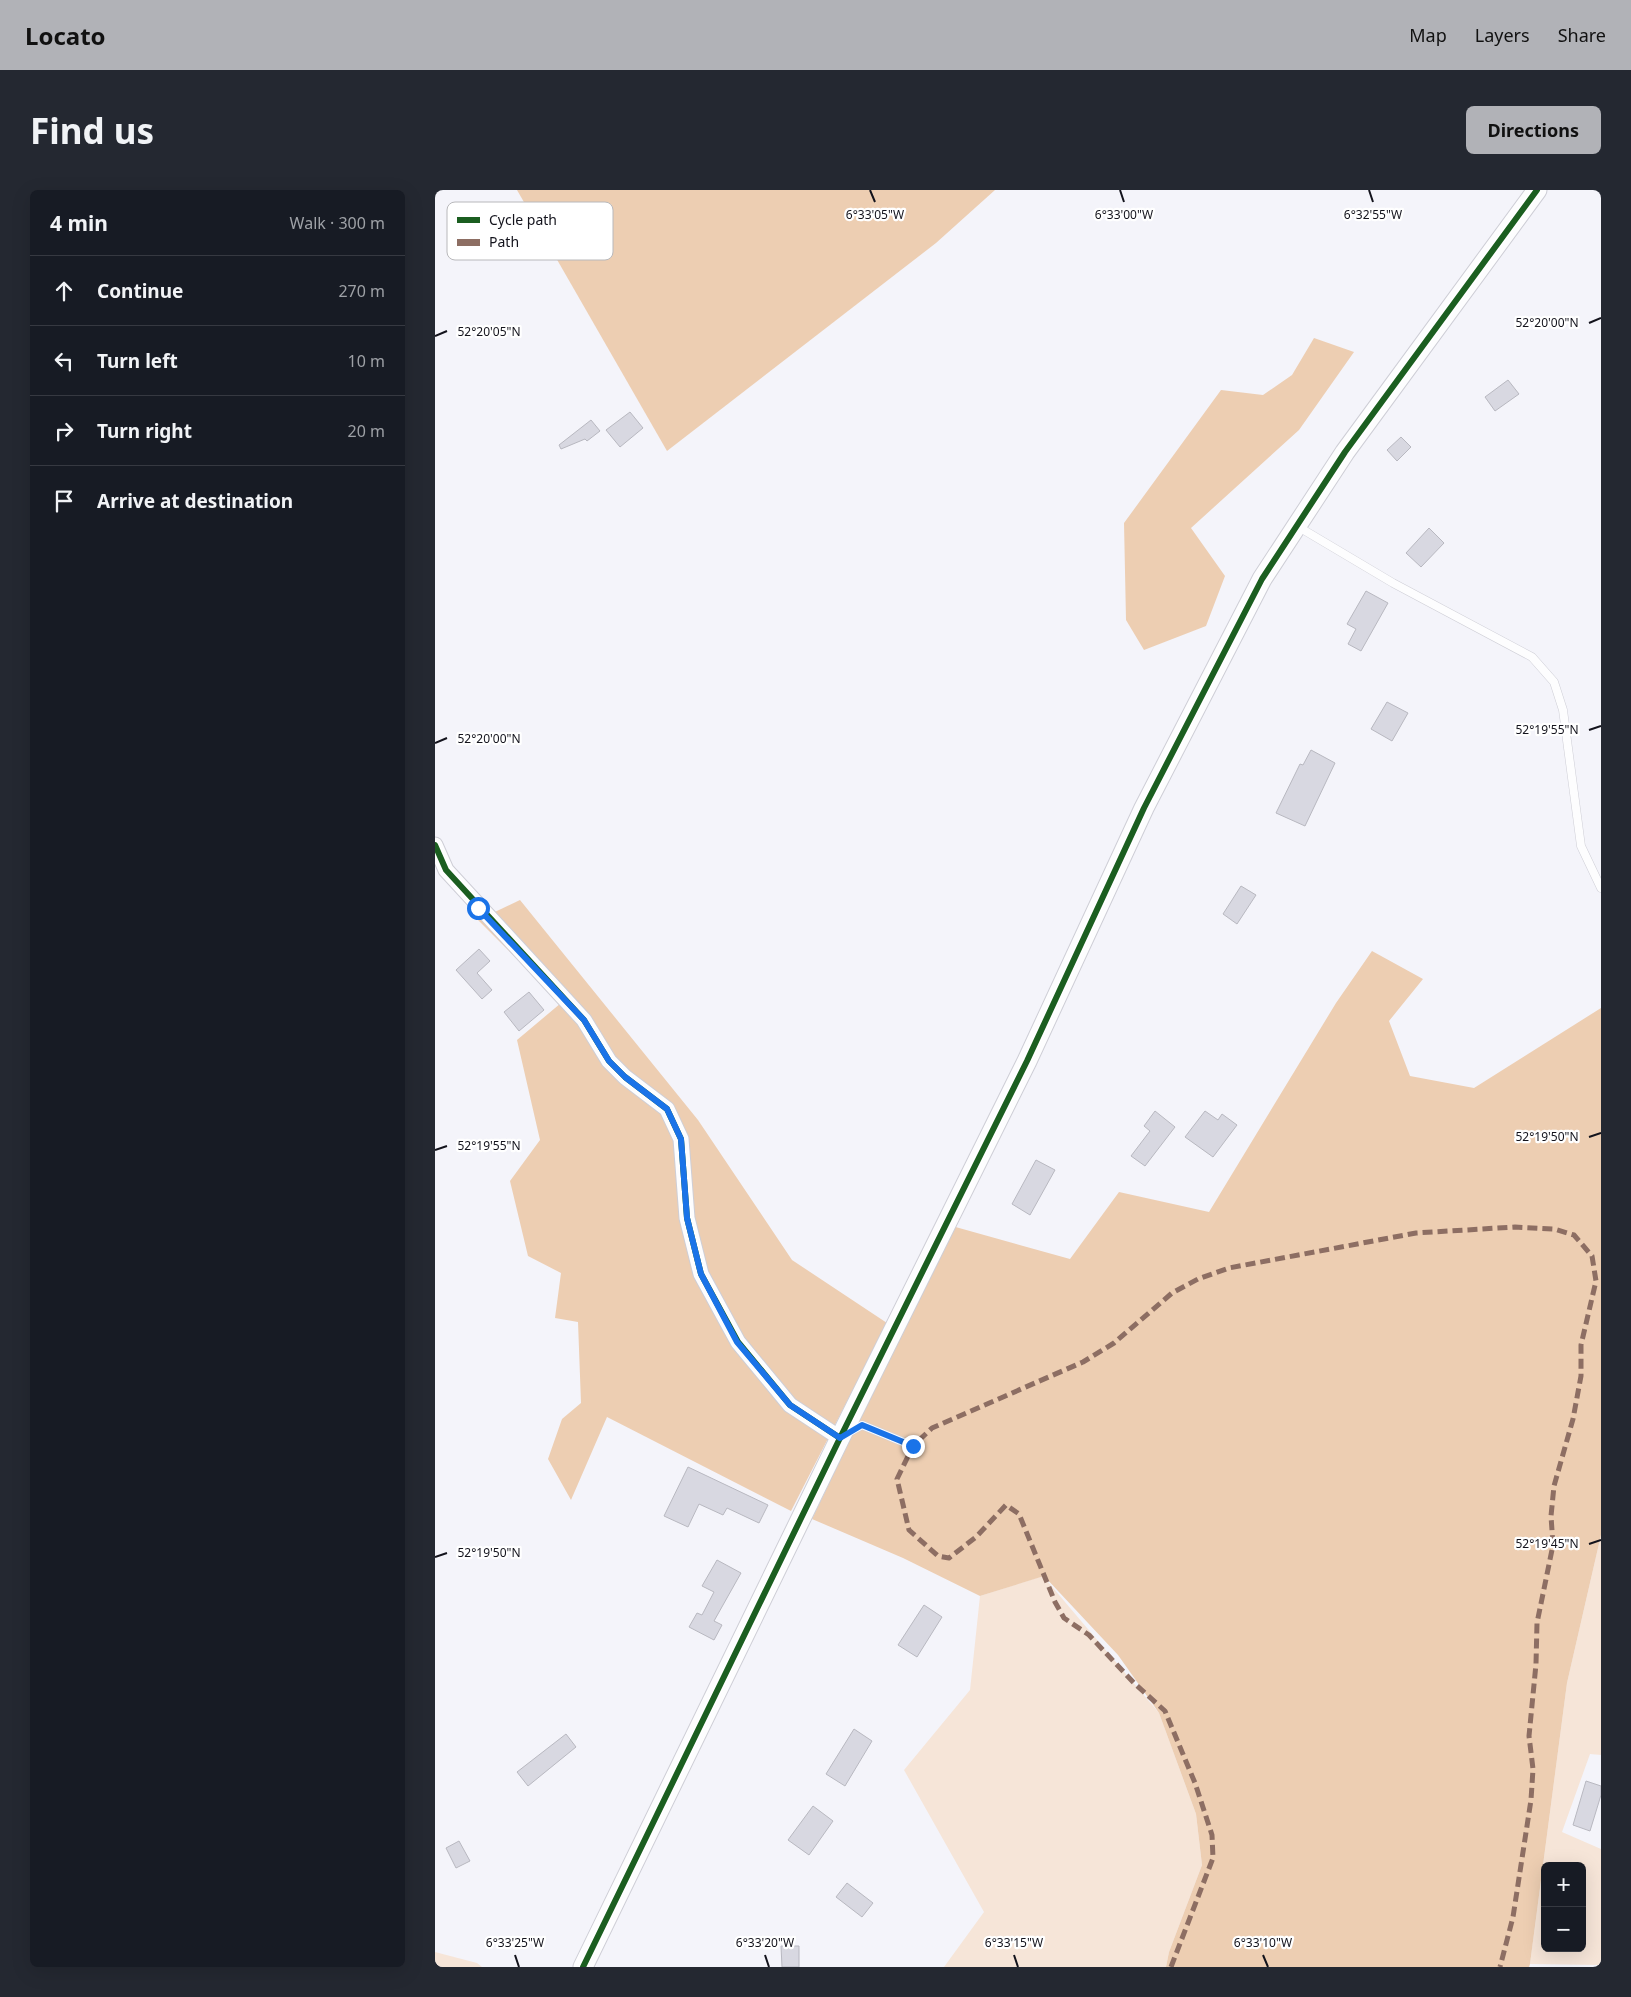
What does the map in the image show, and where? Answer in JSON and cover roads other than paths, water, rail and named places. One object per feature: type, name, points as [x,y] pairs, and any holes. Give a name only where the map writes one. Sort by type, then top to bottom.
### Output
[{"type":"street","points":[[583,1967],[840,1438],[1027,1061],[1145,808],[1262,579],[1345,452],[1537,190]]},
{"type":"street","points":[[435,846],[446,870],[584,1020],[609,1061],[625,1077],[667,1109],[681,1139],[687,1218],[701,1274],[737,1342],[790,1405],[840,1438]]},
{"type":"lane","points":[[1297,526],[1393,583],[1533,657],[1554,682],[1563,710],[1581,846],[1601,888]]},
{"type":"lane","points":[[840,1438],[862,1425],[913,1446]]}]
